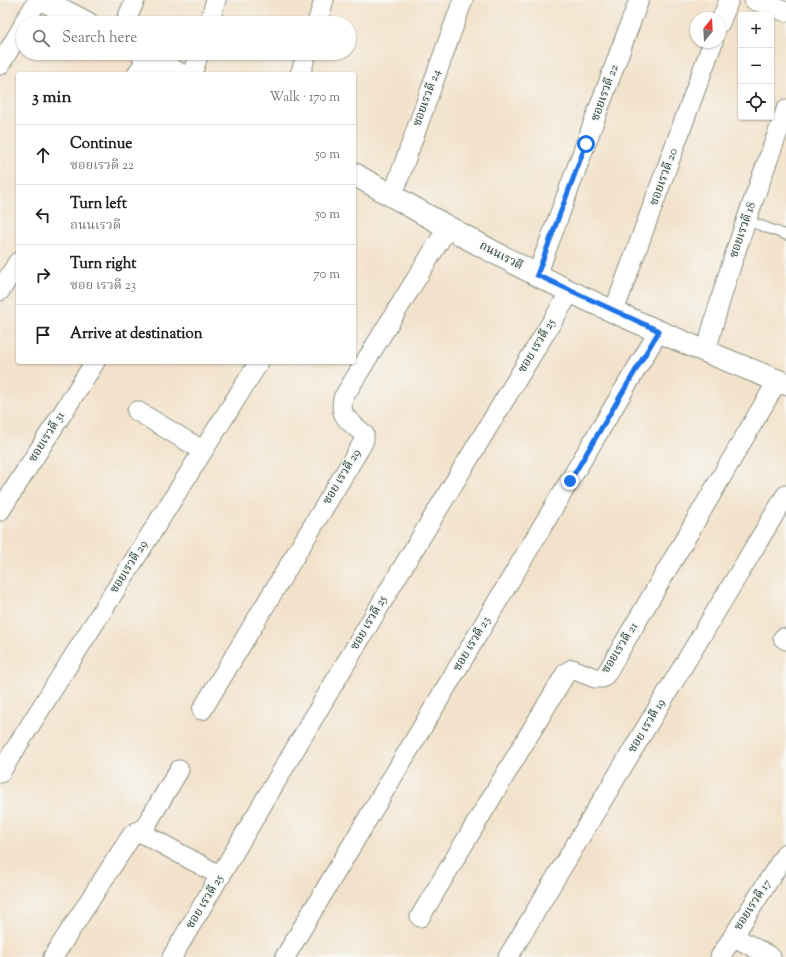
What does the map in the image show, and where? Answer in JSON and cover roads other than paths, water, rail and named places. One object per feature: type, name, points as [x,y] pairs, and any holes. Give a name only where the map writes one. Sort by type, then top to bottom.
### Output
[{"type":"street","points":[[28,16],[38,0]]},
{"type":"street","points":[[43,0],[74,16]]},
{"type":"street","points":[[128,16],[135,0]]},
{"type":"street","points":[[211,16],[216,0]]},
{"type":"street","points":[[319,16],[324,0]]},
{"type":"street","name":"ซอยเรวดี 24","points":[[392,197],[463,0]]},
{"type":"street","name":"ซอยเรวดี 22","points":[[537,275],[639,0]]},
{"type":"street","points":[[724,12],[729,0]]},
{"type":"street","points":[[754,0],[786,12]]},
{"type":"street","points":[[0,65],[16,38]]},
{"type":"street","name":"ซอยเรวดี 20","points":[[614,311],[711,48]]},
{"type":"street","points":[[193,72],[197,60]]},
{"type":"street","points":[[301,72],[305,60]]},
{"type":"street","points":[[142,61],[173,72]]},
{"type":"street","name":"ซอยเรวดี 18","points":[[706,352],[720,298],[746,220],[786,110]]},
{"type":"street","name":"ถนนเรวดี","points":[[356,175],[392,197],[570,292],[706,352],[782,382]]},
{"type":"street","name":"ซอย เรวดี 29","points":[[202,710],[361,446],[364,440],[364,434],[343,415],[341,410],[343,398],[448,227]]},
{"type":"street","points":[[0,291],[16,265]]},
{"type":"street","name":"ซอย เรวดี 25","points":[[172,957],[398,575],[570,292]]},
{"type":"street","name":"ซอย เรวดี 23","points":[[285,957],[659,331]]},
{"type":"street","name":"ซอยเรวดี 31","points":[[0,512],[93,364]]},
{"type":"street","name":"ซอยเรวดี 29","points":[[0,773],[202,450],[258,364]]},
{"type":"street","name":"ซอยเรวดี 21","points":[[420,917],[566,673],[572,669],[595,678],[602,678],[606,674],[782,382]]},
{"type":"street","points":[[137,411],[202,450]]},
{"type":"street","name":"ซอย เรวดี 19","points":[[508,957],[786,494]]},
{"type":"street","points":[[142,832],[179,770]]},
{"type":"street","points":[[53,957],[132,835],[138,831],[221,876]]},
{"type":"street","name":"ซอยเรวดี 17","points":[[720,957],[786,853]]},
{"type":"street","points":[[733,936],[771,957]]},
{"type":"lane","points":[[746,220],[786,235]]}]
